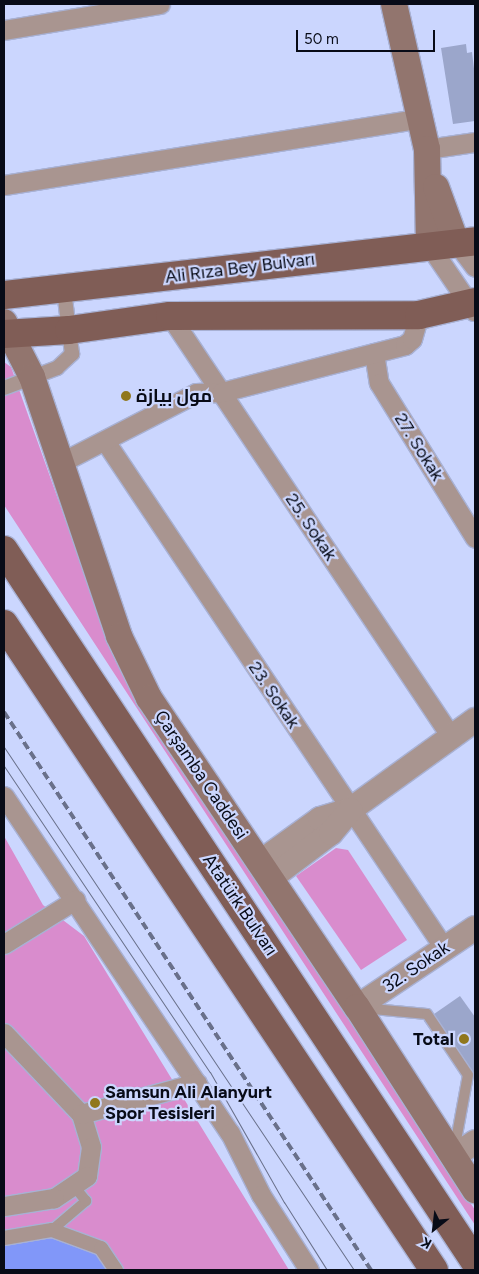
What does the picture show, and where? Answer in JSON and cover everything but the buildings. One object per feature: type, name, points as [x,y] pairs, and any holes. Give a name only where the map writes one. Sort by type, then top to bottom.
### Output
[{"type":"main road","points":[[394,4],[422,118],[428,158],[429,245]]},
{"type":"main road","points":[[428,158],[465,241]]},
{"type":"main road","name":"Ali Rıza Bey Bulvarı","points":[[4,295],[63,282],[465,241]]},
{"type":"main road","points":[[6,330],[70,330],[170,316],[420,315],[472,305]]},
{"type":"main road","name":"Çarşamba Caddesi","points":[[6,330],[32,377],[119,636],[149,698],[358,1007],[475,1190]]},
{"type":"main road","name":"Atatürk Bulvarı","points":[[4,550],[475,1262]]},
{"type":"main road","points":[[4,624],[434,1270]]},
{"type":"street","points":[[4,30],[160,4]]},
{"type":"street","points":[[4,185],[422,118]]},
{"type":"street","points":[[428,158],[475,142]]},
{"type":"street","points":[[465,241],[475,267]]},
{"type":"street","points":[[429,245],[472,305]]},
{"type":"street","points":[[4,388],[57,368],[72,354],[63,282]]},
{"type":"street","points":[[60,462],[105,442],[196,393],[222,392],[405,345],[412,339],[420,315]]},
{"type":"street","name":"25. Sokak","points":[[170,316],[452,738]]},
{"type":"street","name":"27. Sokak","points":[[374,353],[378,383],[475,538]]},
{"type":"street","name":"23. Sokak","points":[[105,442],[444,948]]},
{"type":"street","points":[[265,871],[331,833],[350,810],[475,720]]},
{"type":"street","points":[[4,796],[230,1133],[261,1195],[309,1270]]},
{"type":"street","points":[[4,944],[75,900]]},
{"type":"street","name":"32. Sokak","points":[[358,1007],[475,928]]},
{"type":"street","points":[[4,1033],[81,1114],[91,1147],[87,1176],[54,1198],[4,1206]]},
{"type":"street","points":[[81,1114],[197,1083]]},
{"type":"street","points":[[453,1157],[475,1142]]},
{"type":"street","points":[[4,1238],[52,1230],[101,1248],[116,1270]]},
{"type":"lane","points":[[358,1007],[427,1014],[468,1074],[453,1157]]},
{"type":"lane","points":[[52,1230],[86,1202],[73,1185]]},
{"type":"shaded area","points":[[4,362],[11,367],[116,662],[475,1210],[475,1225],[4,505]]},
{"type":"shaded area","name":"Samsun Ali Alanyurt Spor Tesisleri","points":[[4,836],[43,905],[84,936],[289,1270],[4,1270]]},
{"type":"shaded area","points":[[336,848],[348,850],[407,940],[361,970],[296,876]]},
{"type":"water","points":[[41,1237],[80,1243],[102,1254],[109,1270],[4,1270],[4,1245]]},
{"type":"tram line","points":[[4,747],[354,1270]]},
{"type":"tram line","points":[[4,766],[210,1072],[284,1202],[327,1270]]},
{"type":"railway","points":[[4,712],[371,1270]]},
{"type":"place","name":"مول بيازة","points":[[126,396]]},
{"type":"place","name":"Total","points":[[464,1039]]},
{"type":"place","name":"Samsun Ali Alanyurt Spor Tesisleri","points":[[95,1103]]}]
